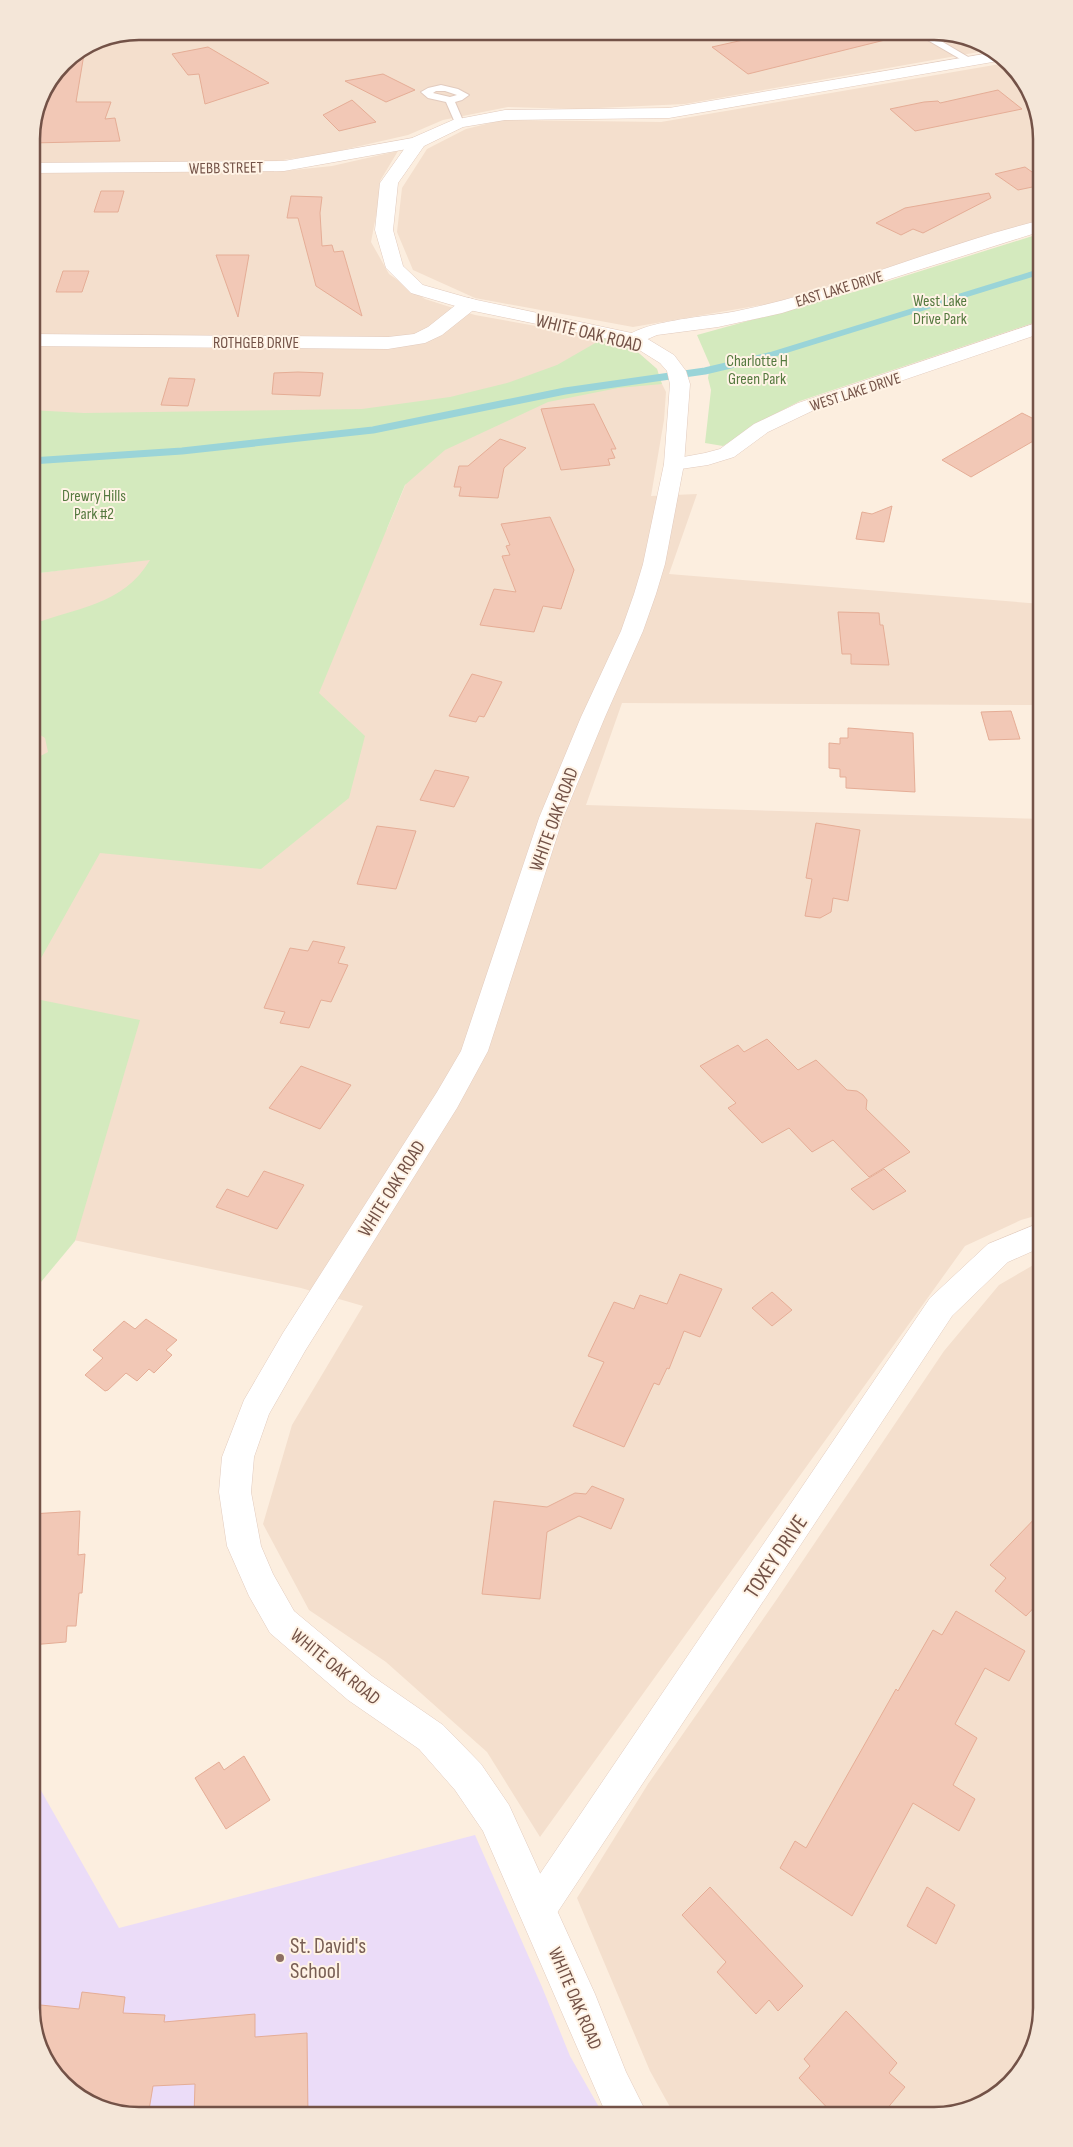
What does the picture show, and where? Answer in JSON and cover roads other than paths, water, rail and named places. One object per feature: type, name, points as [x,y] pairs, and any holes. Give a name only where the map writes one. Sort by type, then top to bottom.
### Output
[{"type":"street","name":"WHITE OAK ROAD","points":[[624,2107],[612,2084],[582,2008],[496,1818],[468,1777],[431,1737],[360,1688],[300,1640],[282,1622],[260,1585],[244,1546],[235,1492],[238,1457],[255,1410],[284,1359],[443,1106],[474,1051],[551,818],[593,717],[632,632],[645,594],[654,564],[674,464],[680,384],[676,370],[667,359],[634,339],[468,304],[417,288],[395,268],[384,230],[389,183],[418,142],[459,123],[505,115],[668,113],[990,58]]},
{"type":"street","name":"WEBB STREET","points":[[40,168],[284,166],[418,142]]},
{"type":"street","name":"EAST LAKE DRIVE","points":[[634,339],[653,330],[732,318],[774,309],[1033,228]]},
{"type":"street","name":"ROTHGEB DRIVE","points":[[40,340],[388,343],[418,339],[435,331],[468,304]]},
{"type":"street","name":"WEST LAKE DRIVE","points":[[674,464],[708,459],[727,453],[761,428],[804,407],[1033,330]]},
{"type":"street","name":"TOXEY DRIVE","points":[[538,1909],[941,1307],[998,1253],[1033,1238]]},
{"type":"lane","points":[[929,40],[970,61]]},
{"type":"lane","points":[[450,100],[459,123]]},
{"type":"waterway","points":[[764,357],[1033,274]]},
{"type":"waterway","points":[[40,460],[182,451],[373,430],[565,391],[705,371],[769,356]]},
{"type":"place","name":"St. David's School","points":[[280,1958]]},
{"type":"park label","name":"West Lake Drive Park","points":[[940,309]]},
{"type":"park label","name":"Charlotte H Green Park","points":[[757,369]]},
{"type":"park label","name":"Drewry Hills Park #2","points":[[94,504]]}]
